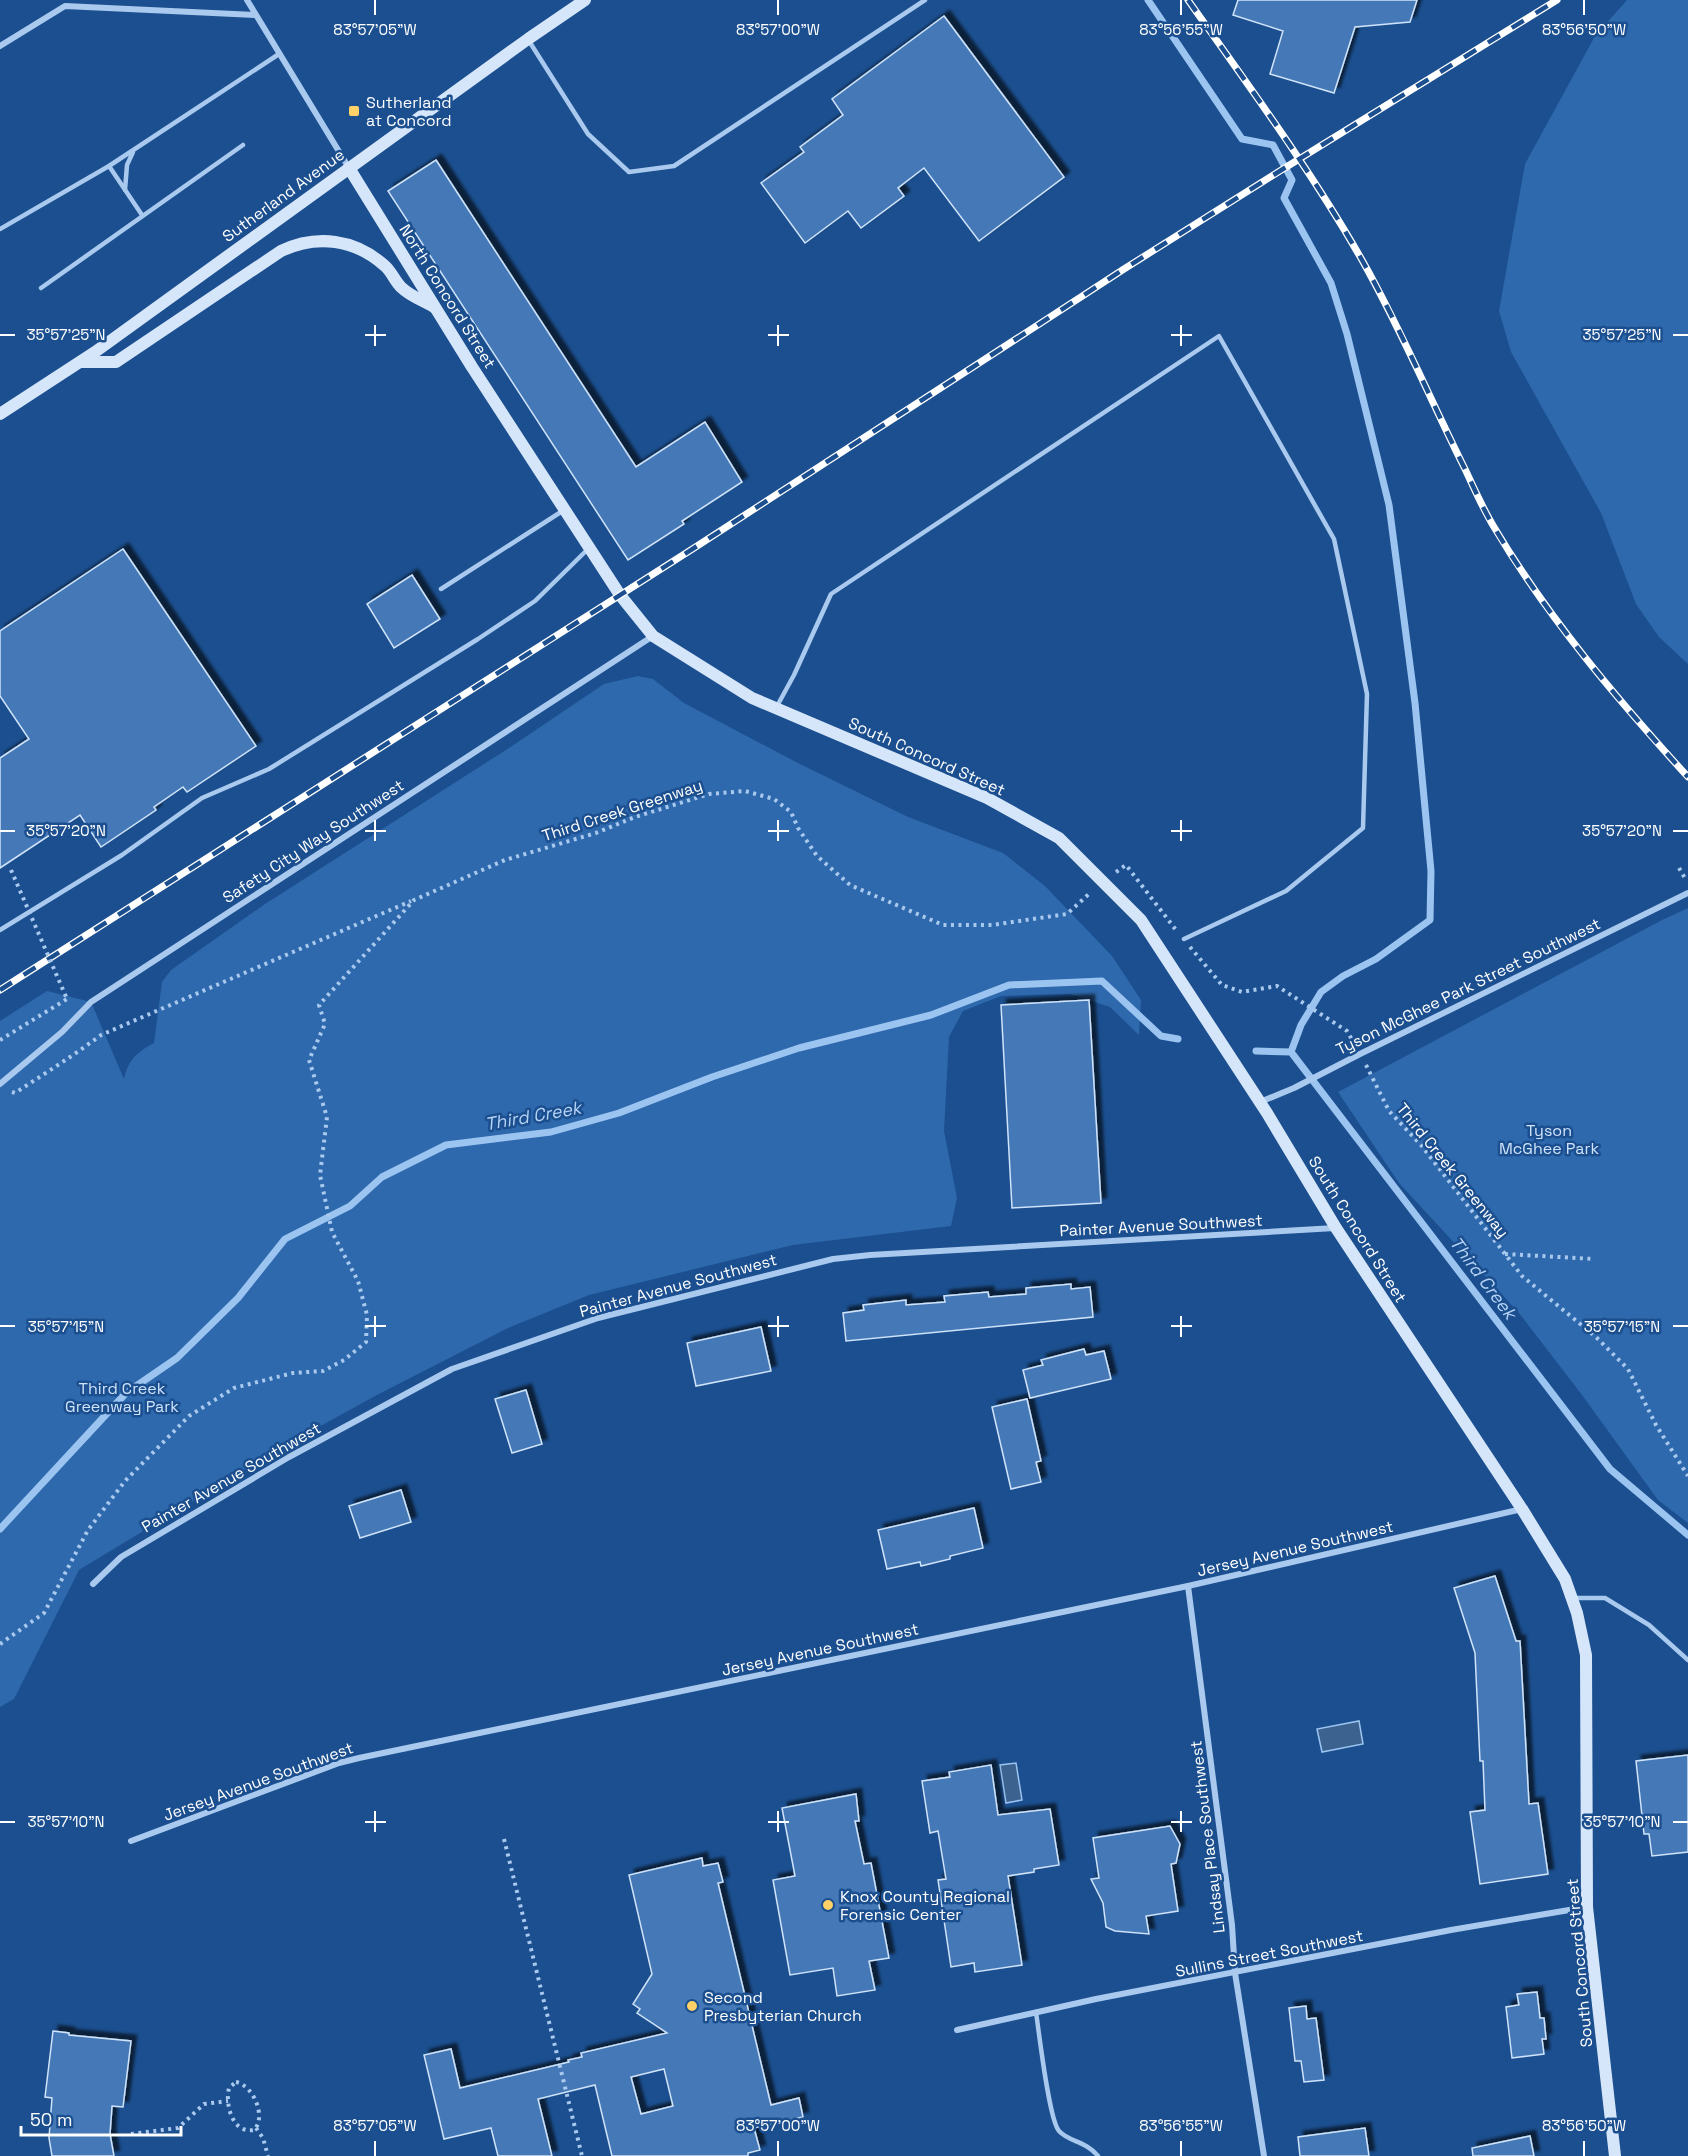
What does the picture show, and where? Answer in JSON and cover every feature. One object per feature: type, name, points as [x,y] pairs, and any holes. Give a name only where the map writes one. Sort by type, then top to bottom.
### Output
[{"type":"street","name":"North Concord Street","points":[[247,0],[435,308],[627,606]]},
{"type":"street","name":"Sutherland Avenue","points":[[0,414],[80,362],[585,0]]},
{"type":"street","points":[[0,46],[65,6],[255,15]]},
{"type":"street","points":[[80,362],[116,362],[281,251],[310,241],[340,242],[368,253],[387,267],[403,289],[435,308]]},
{"type":"street","name":"South Concord Street","points":[[627,606],[653,636],[752,698],[987,798],[1059,838],[1141,920],[1259,1103],[1336,1228],[1522,1509],[1564,1579],[1577,1613],[1586,1655],[1587,1907],[1616,2156]]},
{"type":"street","name":"Safety City Way Southwest","points":[[0,1084],[62,1032],[91,1002],[653,636]]},
{"type":"street","name":"Tyson McGhee Park Street Southwest","points":[[1259,1103],[1294,1088],[1360,1053],[1688,893]]},
{"type":"street","name":"Painter Avenue Southwest","points":[[93,1584],[121,1557],[289,1457],[452,1369],[598,1318],[833,1259],[1336,1228]]},
{"type":"street","name":"Jersey Avenue Southwest","points":[[131,1841],[339,1763],[359,1758],[1188,1586],[1522,1509]]},
{"type":"street","name":"Lindsay Place Southwest","points":[[1188,1586],[1232,1925],[1235,1974],[1264,2156]]},
{"type":"street","name":"Sullins Street Southwest","points":[[957,2030],[1096,1999],[1235,1974],[1451,1930],[1587,1907]]},
{"type":"lane","points":[[528,39],[588,134],[629,172],[674,166],[925,0]]},
{"type":"lane","points":[[0,229],[110,166],[279,54]]},
{"type":"lane","points":[[41,288],[243,145]]},
{"type":"lane","points":[[125,190],[127,165],[135,149]]},
{"type":"lane","points":[[110,166],[142,215]]},
{"type":"lane","points":[[775,708],[794,675],[831,594],[1219,336],[1334,539],[1367,694],[1364,828],[1286,891],[1184,939]]},
{"type":"lane","points":[[441,589],[564,510]]},
{"type":"lane","points":[[0,930],[122,855],[202,798],[269,769],[478,639],[535,601],[589,548]]},
{"type":"lane","points":[[1572,1598],[1605,1598],[1649,1625],[1688,1660]]},
{"type":"lane","points":[[1036,2012],[1056,2127],[1065,2136],[1089,2146],[1098,2156]]},
{"type":"path","name":"Third Creek Greenway","points":[[0,1644],[44,1613],[94,1522],[124,1481],[189,1416],[234,1388],[293,1373],[323,1371],[344,1360],[366,1342],[367,1316],[358,1281],[332,1232],[320,1175],[327,1117],[309,1060],[325,1024],[319,1005],[414,900],[505,860],[596,833],[635,817],[709,794],[746,791],[774,799],[791,812],[798,828],[817,856],[850,885],[943,925],[992,925],[1067,914],[1102,882],[1126,865],[1222,985],[1242,992],[1277,986],[1347,1031],[1389,1111],[1421,1145],[1522,1276],[1596,1337],[1628,1369],[1656,1425],[1688,1476]]},
{"type":"path","points":[[1679,868],[1688,884]]},
{"type":"path","points":[[0,1040],[67,999],[11,870]]},
{"type":"path","points":[[0,1084],[15,1094],[101,1035],[414,900]]},
{"type":"path","points":[[1504,1254],[1594,1259]]},
{"type":"path","points":[[504,1839],[582,2156]]},
{"type":"path","points":[[256,2128],[249,2131],[240,2128],[232,2118],[228,2101],[230,2085],[236,2082],[246,2086],[257,2103],[256,2128],[263,2138],[268,2156]]},
{"type":"path","points":[[131,2134],[178,2128],[204,2104],[228,2101]]},
{"type":"green space","points":[[1627,0],[1688,0],[1688,664],[1659,637],[1636,604],[1601,513],[1511,352],[1499,311],[1525,164],[1595,36]]},
{"type":"green space","name":"Third Creek Greenway Park","points":[[638,676],[653,679],[684,703],[908,817],[1003,853],[1045,886],[1112,956],[1141,1000],[1139,1035],[1110,1007],[1070,994],[1001,996],[963,1011],[949,1037],[944,1131],[957,1198],[951,1226],[793,1245],[589,1295],[508,1328],[377,1395],[277,1450],[79,1570],[14,1699],[0,1707],[0,1021],[47,991],[91,1002],[124,1079],[134,1057],[154,1043],[162,982],[171,970],[265,904],[509,748],[604,684]]},
{"type":"green space","name":"Tyson McGhee Park","points":[[1688,908],[1688,1523],[1658,1500],[1519,1313],[1399,1183],[1338,1092]]},
{"type":"shaded area","points":[[1359,1721],[1363,1744],[1322,1752],[1317,1729]]},
{"type":"shaded area","points":[[1016,1763],[1022,1800],[1006,1803],[1000,1765]]},
{"type":"building","points":[[1238,0],[1417,0],[1410,22],[1355,27],[1334,93],[1270,74],[1283,31],[1233,15]]},
{"type":"building","points":[[944,16],[1064,177],[979,241],[924,168],[898,188],[904,196],[861,228],[848,211],[805,243],[761,183],[804,152],[800,147],[843,115],[832,99]]},
{"type":"building","points":[[436,160],[636,467],[705,422],[742,482],[682,521],[684,524],[628,560],[388,191]]},
{"type":"building","points":[[123,549],[256,746],[187,792],[183,787],[154,807],[156,810],[101,847],[80,815],[0,868],[0,758],[29,739],[0,696],[0,631]]},
{"type":"building","points":[[412,575],[440,619],[394,648],[367,604]]},
{"type":"building","points":[[1089,1000],[1101,1203],[1012,1208],[1001,1005]]},
{"type":"building","points":[[1071,1284],[1071,1289],[1090,1287],[1093,1317],[846,1341],[843,1313],[864,1310],[863,1305],[906,1300],[906,1305],[945,1302],[944,1296],[988,1292],[989,1297],[1026,1294],[1026,1288]]},
{"type":"building","points":[[761,1327],[771,1371],[696,1386],[687,1343]]},
{"type":"building","points":[[1084,1349],[1086,1355],[1104,1351],[1111,1379],[1030,1398],[1023,1370],[1043,1365],[1041,1360]]},
{"type":"building","points":[[526,1390],[542,1444],[512,1453],[495,1399]]},
{"type":"building","points":[[1027,1399],[1041,1461],[1036,1462],[1041,1482],[1011,1489],[992,1407]]},
{"type":"building","points":[[401,1490],[411,1522],[360,1538],[349,1506]]},
{"type":"building","points":[[974,1508],[983,1548],[921,1566],[920,1562],[887,1569],[878,1530]]},
{"type":"building","points":[[1495,1576],[1516,1641],[1520,1641],[1529,1804],[1538,1803],[1548,1874],[1480,1884],[1470,1812],[1485,1810],[1483,1761],[1480,1761],[1475,1653],[1454,1588]]},
{"type":"building","points":[[1688,1755],[1688,1852],[1652,1856],[1649,1834],[1644,1834],[1636,1761]]},
{"type":"building","points":[[991,1765],[998,1815],[1050,1809],[1059,1865],[1008,1876],[1022,1965],[975,1972],[974,1963],[951,1967],[938,1880],[946,1879],[938,1831],[930,1833],[922,1781],[950,1777],[949,1772]]},
{"type":"building","name":"Knox County Regional Forensic Center","points":[[856,1794],[859,1821],[855,1821],[864,1864],[871,1863],[889,1958],[869,1961],[875,1990],[837,1996],[833,1968],[790,1975],[773,1880],[795,1876],[782,1808]]},
{"type":"building","points":[[1170,1826],[1180,1844],[1176,1863],[1171,1864],[1178,1911],[1146,1916],[1149,1934],[1115,1931],[1106,1927],[1103,1903],[1091,1879],[1099,1878],[1093,1838]]},
{"type":"building","name":"Second Presbyterian Church","points":[[702,1858],[703,1866],[718,1863],[723,1882],[718,1883],[771,2105],[799,2098],[803,2117],[754,2128],[760,2150],[748,2153],[748,2156],[612,2156],[595,2085],[538,2099],[552,2156],[498,2156],[491,2128],[444,2139],[424,2055],[451,2049],[460,2088],[569,2062],[568,2060],[582,2057],[581,2053],[667,2033],[637,2013],[640,2009],[633,2004],[652,1974],[629,1875]],"holes":[[[664,2069],[673,2106],[641,2114],[631,2077]]]},
{"type":"building","points":[[1537,1992],[1540,2018],[1544,2018],[1546,2039],[1542,2039],[1544,2054],[1512,2058],[1506,2007],[1519,2005],[1517,1994]]},
{"type":"building","points":[[1306,2006],[1307,2019],[1316,2018],[1324,2080],[1304,2082],[1301,2061],[1295,2061],[1289,2008]]},
{"type":"building","points":[[53,2031],[69,2033],[69,2035],[131,2041],[123,2107],[112,2106],[110,2134],[114,2156],[52,2156],[49,2138],[52,2098],[45,2097]]},
{"type":"building","points":[[1365,2128],[1369,2156],[1300,2156],[1298,2137]]},
{"type":"building","points":[[1530,2136],[1534,2156],[1473,2156],[1472,2148]]},
{"type":"waterway","points":[[1148,0],[1242,139],[1273,145],[1292,180],[1284,198],[1331,283],[1347,334],[1389,505],[1415,703],[1431,871],[1430,920],[1376,959],[1343,976],[1321,992],[1301,1025],[1291,1052]]},
{"type":"waterway","name":"Third Creek","points":[[0,1529],[126,1393],[177,1358],[238,1298],[285,1239],[350,1206],[382,1177],[446,1145],[551,1132],[619,1113],[712,1077],[799,1048],[931,1015],[1009,985],[1102,981],[1161,1036],[1178,1039]]},
{"type":"waterway","name":"Third Creek","points":[[1256,1051],[1291,1052],[1610,1469],[1688,1535]]},
{"type":"railway","points":[[1188,0],[1300,160],[1362,260],[1402,337],[1482,506],[1515,561],[1560,626],[1635,718],[1688,777]]},
{"type":"railway","points":[[0,990],[694,548],[1124,269],[1557,0]]},
{"type":"place","name":"Sutherland at Concord","points":[[354,111]]},
{"type":"place","name":"Knox County Regional Forensic Center","points":[[828,1905]]},
{"type":"place","name":"Second Presbyterian Church","points":[[692,2006]]}]
